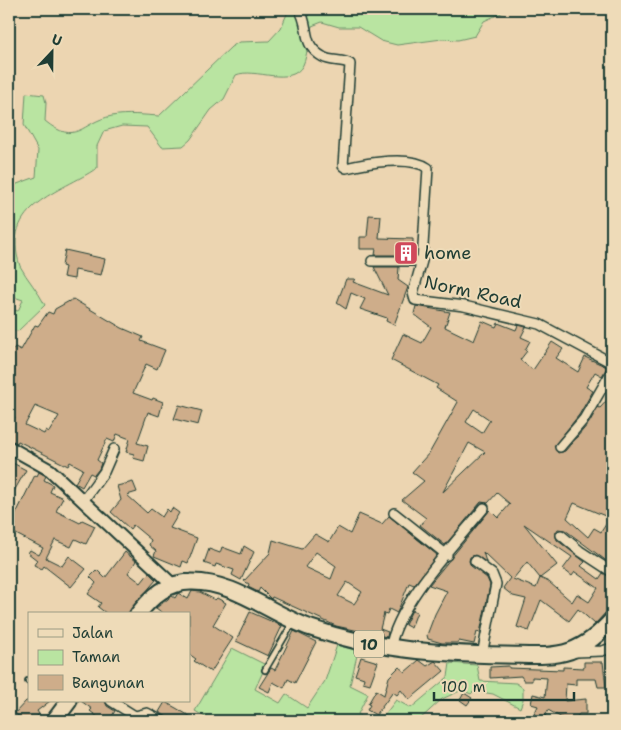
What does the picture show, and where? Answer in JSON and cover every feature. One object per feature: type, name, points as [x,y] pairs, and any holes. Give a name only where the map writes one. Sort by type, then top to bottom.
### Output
[{"type":"highway","name":"10","points":[[172,584],[209,583],[293,621],[338,636],[390,649],[482,655],[549,655],[568,652],[596,637],[612,620]]},
{"type":"highway","points":[[140,612],[158,593],[172,584]]},
{"type":"highway","points":[[54,721],[68,702]]},
{"type":"street","name":"Norm Road","points":[[299,9],[306,21],[305,36],[313,48],[326,58],[350,64],[345,110],[344,167],[386,161],[409,162],[428,169],[422,261],[413,293],[415,300],[464,306],[539,324],[552,329],[612,363]]},
{"type":"street","points":[[372,261],[422,261]]},
{"type":"street","points":[[560,447],[584,419],[612,371]]},
{"type":"street","points":[[9,447],[50,470],[172,584]]},
{"type":"street","points":[[83,501],[104,472],[114,449]]},
{"type":"street","points":[[390,649],[398,622],[484,508]]},
{"type":"street","points":[[394,513],[447,555]]},
{"type":"street","points":[[561,535],[580,551],[612,572]]},
{"type":"street","points":[[475,561],[492,574],[496,584],[482,655]]},
{"type":"street","points":[[568,652],[602,651],[612,648]]},
{"type":"street","points":[[113,702],[135,716],[147,713],[162,721]]},
{"type":"lane","points":[[265,670],[293,621]]},
{"type":"green space","points":[[289,9],[382,9],[397,11],[411,9],[510,9],[484,21],[475,36],[458,40],[442,39],[397,45],[381,41],[358,27],[339,27],[322,22],[312,26],[305,61],[297,72],[282,76],[253,73],[236,75],[224,99],[211,110],[190,140],[183,146],[162,147],[147,127],[122,126],[104,131],[97,146],[97,168],[37,203],[18,228],[16,245],[20,266],[45,305],[18,331],[9,330],[9,320],[14,310],[18,311],[23,300],[14,297],[9,282],[9,187],[36,177],[38,150],[24,125],[26,93],[44,95],[46,103],[45,121],[65,132],[79,130],[112,116],[129,114],[159,116],[231,47],[239,42],[269,41],[281,28]]},
{"type":"green space","points":[[337,645],[358,651],[350,685],[368,694],[358,714],[368,721],[212,721],[195,711],[232,648],[266,665],[255,689],[280,703],[286,694],[307,708],[325,681]]},
{"type":"green space","points":[[450,663],[477,665],[480,681],[516,683],[523,688],[523,700],[520,708],[493,694],[474,691],[471,694],[462,690],[442,699],[418,721],[380,721],[396,700],[411,708],[448,677]]},
{"type":"building","points":[[369,215],[381,216],[379,238],[413,239],[413,255],[375,255],[376,249],[360,249],[360,237],[367,237]]},
{"type":"building","points":[[65,250],[105,259],[101,275],[75,270],[74,279],[63,277],[65,267],[62,266]]},
{"type":"building","points":[[374,267],[399,267],[398,280],[408,287],[394,325],[386,321],[387,318],[360,309],[365,299],[351,293],[346,309],[337,303],[346,279],[355,279],[353,282],[388,295]]},
{"type":"building","points":[[73,299],[122,328],[143,337],[141,341],[165,350],[157,369],[146,364],[133,393],[163,402],[159,416],[148,412],[137,443],[148,446],[144,461],[133,458],[134,454],[126,452],[130,439],[117,434],[114,442],[107,439],[97,460],[101,463],[99,469],[94,475],[90,473],[82,487],[75,483],[83,469],[70,462],[68,466],[18,441],[17,443],[9,440],[9,428],[15,417],[9,414],[9,381],[15,370],[9,367],[9,348],[13,350],[15,347],[21,350],[35,325],[38,326],[48,312],[53,314],[55,309]],"holes":[[[35,406],[59,416],[49,432],[46,430],[44,434],[25,425]]]},
{"type":"building","points":[[416,306],[450,312],[445,327],[474,341],[482,321],[496,327],[498,323],[516,330],[518,325],[526,327],[521,337],[530,341],[525,350],[527,351],[520,360],[533,370],[552,342],[563,349],[556,358],[578,372],[585,357],[607,367],[602,376],[595,372],[586,387],[593,391],[579,415],[554,446],[558,453],[565,451],[589,423],[598,407],[600,408],[611,396],[607,393],[612,383],[612,490],[608,496],[612,498],[612,565],[565,530],[558,529],[555,534],[557,540],[585,562],[581,566],[599,579],[603,573],[612,578],[612,611],[608,610],[595,624],[578,609],[569,621],[541,600],[529,631],[517,627],[526,599],[513,596],[503,588],[510,578],[483,552],[486,562],[475,555],[470,557],[469,561],[471,566],[487,578],[490,585],[480,633],[477,632],[474,644],[459,641],[458,643],[442,643],[428,639],[427,635],[435,614],[447,591],[429,585],[490,510],[498,518],[510,504],[497,493],[488,503],[481,502],[445,545],[420,525],[426,518],[402,500],[424,481],[412,472],[430,452],[458,402],[436,388],[438,385],[391,360],[403,334],[422,343],[431,327],[414,314]],"holes":[[[474,409],[490,420],[482,433],[466,422]],[[469,443],[485,452],[443,492]],[[574,503],[610,518],[601,532],[594,528],[588,537],[567,518]],[[524,524],[572,557],[563,569],[572,576],[575,572],[598,588],[589,602],[577,594],[572,602],[549,582],[540,578],[557,565]],[[527,562],[540,578],[536,588],[513,579]]]},
{"type":"building","points":[[179,405],[202,411],[198,425],[174,419]]},
{"type":"building","points":[[9,461],[26,470],[9,500]]},
{"type":"building","points":[[39,472],[46,476],[44,480],[53,485],[50,492],[63,498],[56,511],[80,523],[82,520],[95,526],[86,544],[75,539],[71,547],[55,540],[46,558],[62,566],[69,556],[86,569],[71,587],[44,566],[42,569],[34,565],[37,560],[28,553],[30,550],[39,555],[43,548],[12,532],[16,524],[12,522],[35,475],[37,476]]},
{"type":"building","points":[[133,482],[137,492],[127,495],[147,513],[151,509],[162,517],[167,509],[170,512],[172,508],[179,513],[170,528],[197,538],[188,563],[183,561],[181,567],[154,556],[156,551],[149,545],[151,540],[133,525],[130,529],[111,512],[121,500],[117,486]]},
{"type":"building","points":[[359,514],[382,524],[389,516],[437,555],[414,585],[409,583],[397,613],[389,609],[387,614],[384,613],[380,629],[388,632],[387,637],[336,626],[272,597],[271,599],[260,588],[258,592],[248,587],[249,584],[244,581],[270,553],[273,540],[302,549],[315,534],[329,542],[338,527],[350,534]],"holes":[[[316,552],[336,566],[331,579],[305,567]],[[347,582],[362,592],[354,604],[338,596]]]},
{"type":"building","points":[[244,546],[254,552],[241,580],[232,575],[234,570],[216,564],[215,567],[204,563],[209,549],[220,553],[222,547],[241,554]]},
{"type":"building","points":[[125,552],[136,561],[128,573],[141,583],[149,573],[156,580],[129,612],[104,612],[98,607],[101,603],[88,594],[96,583],[90,577],[97,570],[105,578]]},
{"type":"building","points":[[192,591],[200,592],[215,600],[217,598],[226,603],[213,625],[233,638],[211,672],[194,661],[196,659],[190,655],[190,612],[161,612],[156,608],[172,596],[175,598],[178,593],[188,599]]},
{"type":"building","points":[[412,610],[417,612],[411,628],[405,625]]},
{"type":"building","points":[[250,612],[282,626],[268,656],[236,641]]},
{"type":"building","points":[[294,631],[316,642],[295,683],[288,679],[284,688],[273,682],[269,692],[259,687],[271,668],[275,670]]},
{"type":"building","points":[[361,657],[378,662],[370,684],[363,682],[364,678],[355,675]]},
{"type":"building","points":[[419,660],[427,666],[435,661],[444,671],[409,700],[401,690],[397,695],[393,692],[376,715],[367,710],[370,705],[368,704],[376,690],[384,695],[389,677],[399,667],[405,672]]},
{"type":"building","points":[[584,662],[603,662],[606,687],[598,687],[596,679],[576,679],[576,685],[566,684],[565,701],[586,699],[586,714],[579,714],[574,721],[560,721],[562,718],[548,710],[543,721],[532,719],[538,706],[531,704],[533,694],[545,697],[547,678],[532,677],[532,681],[524,681],[521,676],[490,678],[490,667],[509,666],[509,668],[563,670],[563,667],[584,668]]},
{"type":"building","points":[[464,693],[472,698],[467,705],[460,700]]},
{"type":"building","points":[[26,701],[49,702],[37,711],[39,714],[32,721],[24,721],[15,713]]},
{"type":"building","points":[[82,702],[105,702],[107,706],[115,711],[109,721],[96,721],[99,718],[90,711],[92,709]]},
{"type":"building","points":[[165,702],[198,721],[168,721],[167,717],[159,712]]},
{"type":"place","name":"home","points":[[406,253]]}]
